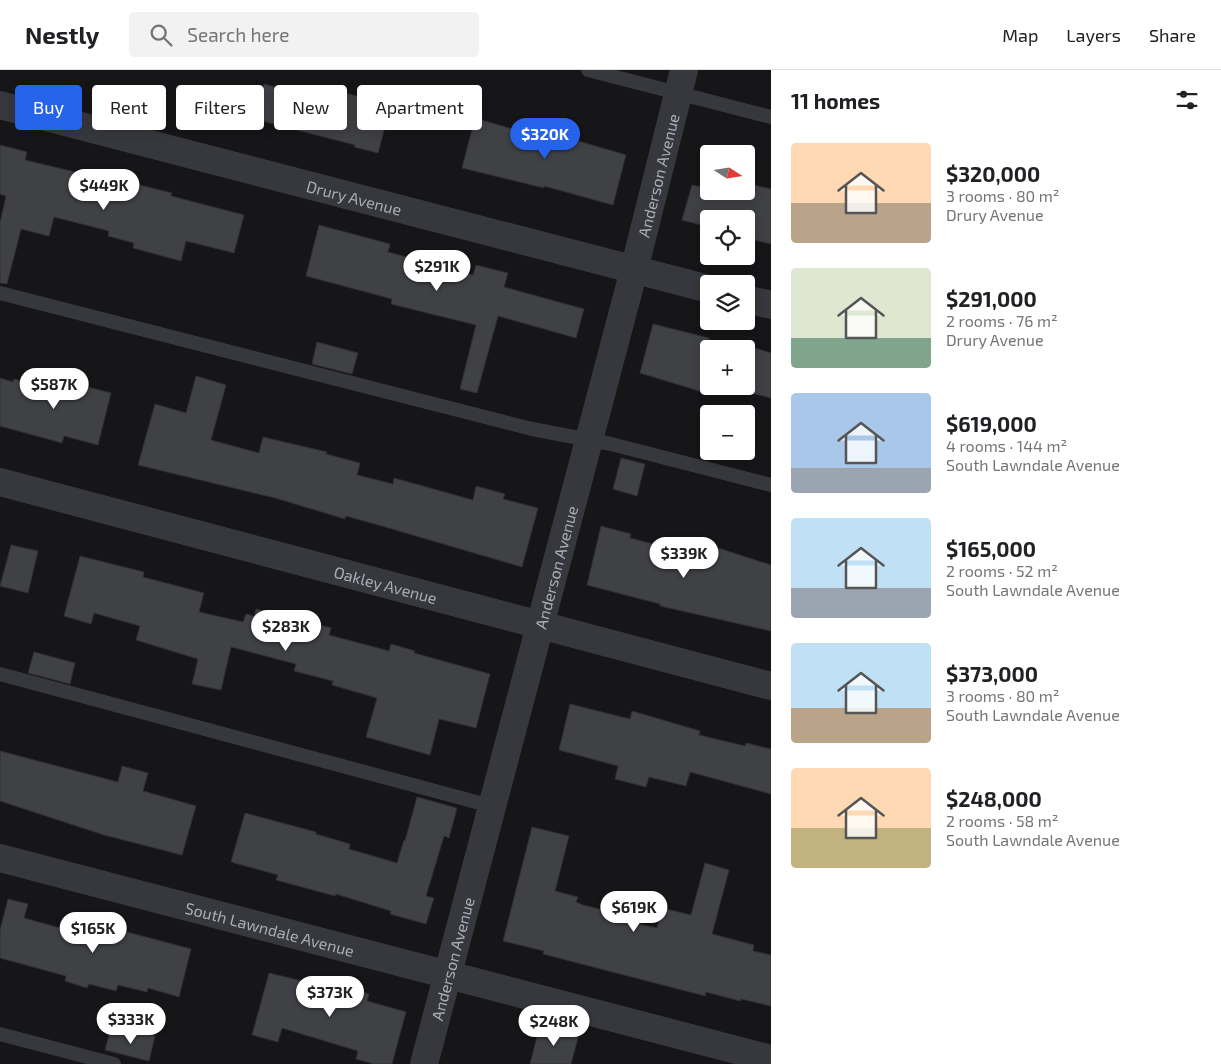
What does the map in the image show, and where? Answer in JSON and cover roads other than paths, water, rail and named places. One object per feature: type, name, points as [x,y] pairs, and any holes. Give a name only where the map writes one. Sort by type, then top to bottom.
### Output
[{"type":"street","name":"Anderson Avenue","points":[[424,1064],[634,270],[681,82]]},
{"type":"street","name":"Drury Avenue","points":[[0,105],[700,287]]},
{"type":"street","points":[[755,301],[771,305]]},
{"type":"street","name":"Oakley Avenue","points":[[0,482],[771,686]]},
{"type":"street","name":"South Lawndale Avenue","points":[[0,858],[771,1059]]},
{"type":"lane","points":[[588,70],[681,82],[771,117]]},
{"type":"lane","points":[[0,293],[532,429],[589,440],[771,485]]},
{"type":"lane","points":[[0,674],[491,806]]},
{"type":"lane","points":[[0,1034],[114,1064]]}]
